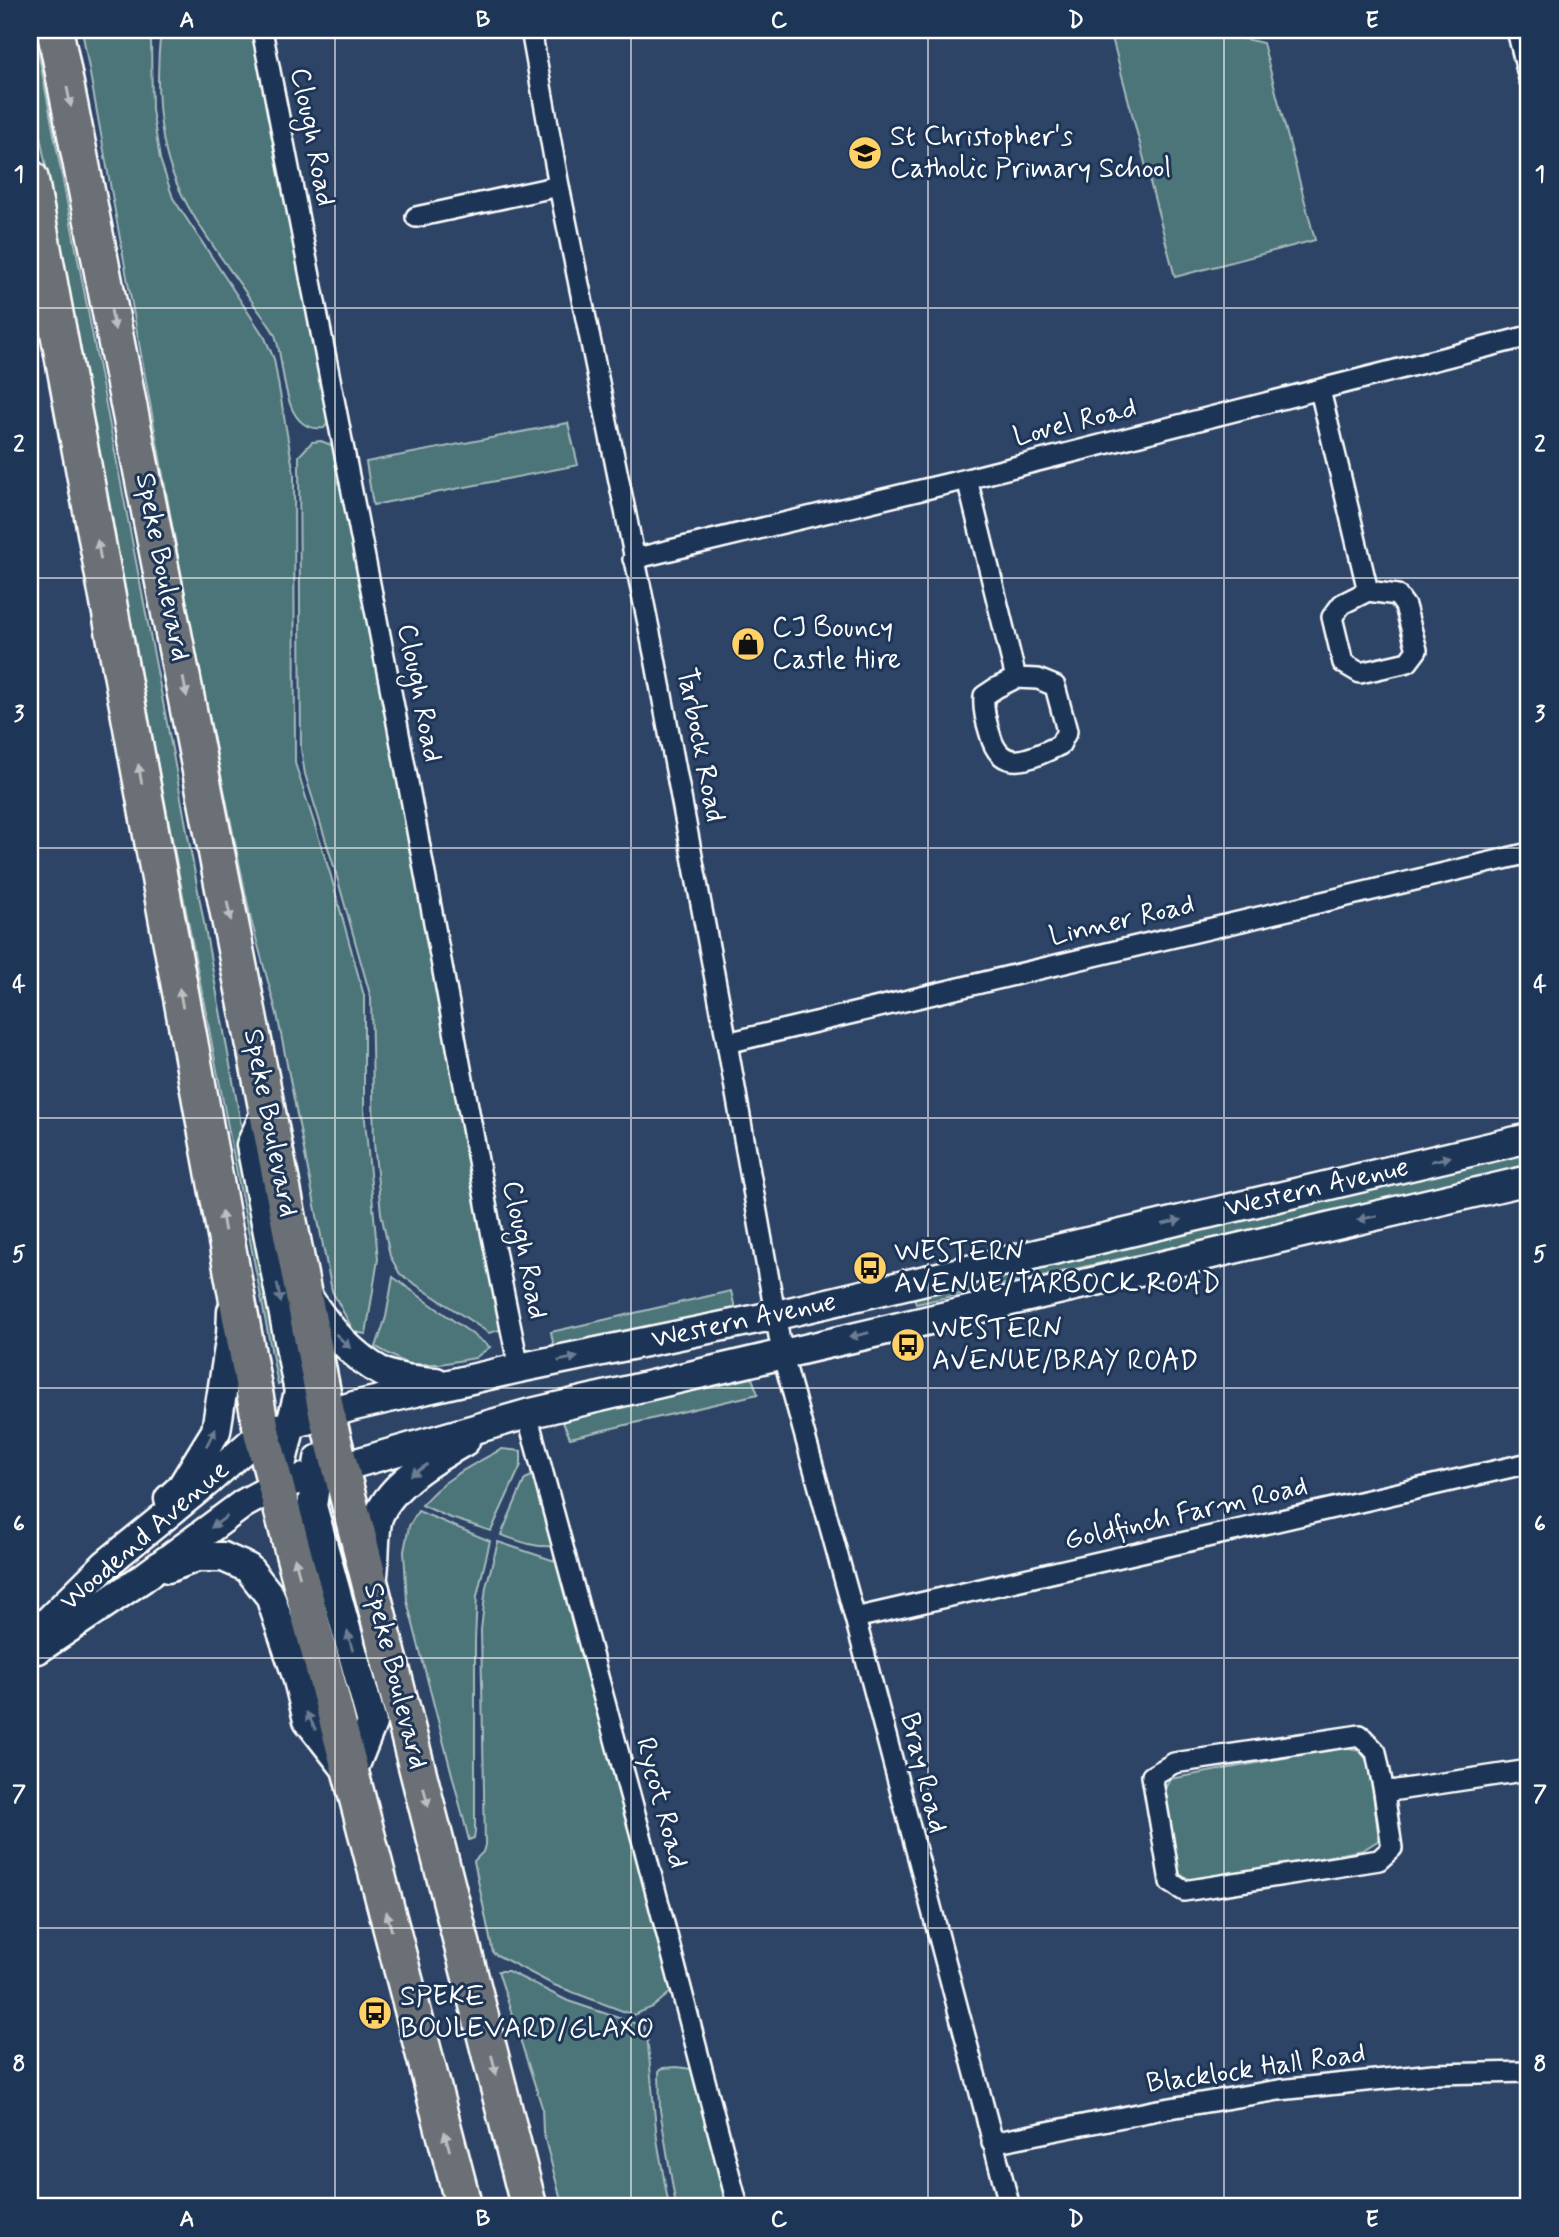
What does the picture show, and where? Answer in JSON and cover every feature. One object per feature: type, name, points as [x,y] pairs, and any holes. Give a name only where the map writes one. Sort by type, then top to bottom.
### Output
[{"type":"highway","name":"Speke Boulevard","points":[[55,30],[327,1415],[329,1471],[372,1588],[529,2207]]},
{"type":"highway","name":"Speke Boulevard","points":[[30,178],[233,1278],[276,1429],[276,1486],[464,2207]]},
{"type":"street","name":"Clough Road","points":[[262,30],[519,1368]]},
{"type":"street","name":"Tarbock Road","points":[[531,30],[559,186],[655,658],[782,1353]]},
{"type":"street","points":[[1517,30],[1529,79]]},
{"type":"street","points":[[416,217],[559,186]]},
{"type":"street","name":"Lovel Road","points":[[634,559],[967,480],[1529,336]]},
{"type":"street","points":[[1320,390],[1367,591]]},
{"type":"street","points":[[967,480],[1016,678]]},
{"type":"street","points":[[1367,591],[1396,595],[1405,606],[1416,650],[1408,663],[1360,673],[1343,663],[1332,617],[1342,604],[1367,591]]},
{"type":"street","points":[[1016,678],[1038,679],[1055,686],[1067,731],[1060,745],[1016,761],[1002,758],[993,747],[983,709],[984,696],[1016,678]]},
{"type":"street","name":"Linner Road","points":[[727,1043],[1529,853]]},
{"type":"street","points":[[267,1109],[251,1146],[299,1392],[276,1429]]},
{"type":"street","name":"Western Avenue","points":[[276,1429],[453,1383],[777,1315],[1529,1138]]},
{"type":"street","name":"Western Avenue","points":[[329,1471],[527,1414],[1529,1180]]},
{"type":"street","points":[[106,1563],[181,1488],[216,1431],[231,1335],[233,1278]]},
{"type":"street","points":[[302,1287],[323,1322],[349,1348],[384,1373],[424,1381],[453,1383]]},
{"type":"street","name":"Bray Road","points":[[782,1353],[855,1618],[1010,2207]]},
{"type":"street","name":"Rycot Road","points":[[527,1414],[640,1829],[738,2207]]},
{"type":"street","points":[[372,1588],[378,1516],[394,1494],[409,1477],[498,1422]]},
{"type":"street","name":"Woodend Avenue","points":[[30,1639],[106,1563],[276,1429]]},
{"type":"street","name":"Goldfinch Farm Road","points":[[855,1618],[1529,1463]]},
{"type":"street","points":[[142,1578],[197,1557],[223,1557],[248,1568],[270,1596],[297,1676],[308,1720],[351,1775],[372,1723],[312,1506],[329,1471]]},
{"type":"street","name":"Woodend Avenue","points":[[30,1655],[243,1504],[276,1486],[329,1471]]},
{"type":"street","points":[[1360,1735],[1376,1752],[1384,1792],[1392,1848],[1380,1860],[1184,1891],[1170,1882],[1152,1776],[1174,1763],[1360,1735]]},
{"type":"street","points":[[1384,1792],[1529,1770]]},
{"type":"street","name":"Blacklock Hall Road","points":[[992,2143],[1158,2110],[1279,2090],[1433,2074],[1529,2072]]},
{"type":"green space","points":[[30,30],[34,30],[172,749],[288,1380],[278,1385],[153,740],[30,82]]},
{"type":"green space","points":[[82,30],[153,30],[152,110],[160,159],[173,198],[265,338],[274,359],[294,474],[295,763],[330,873],[364,996],[364,1109],[378,1259],[366,1334],[354,1332],[332,1291],[277,1014],[251,920],[192,634]]},
{"type":"green space","points":[[161,30],[257,30],[330,420],[324,428],[310,427],[299,420],[292,409],[275,335],[214,248],[180,191],[166,152],[159,107],[158,60]]},
{"type":"green space","points":[[1110,30],[1221,30],[1222,34],[1263,43],[1315,240],[1175,277]]},
{"type":"green space","points":[[568,423],[578,465],[373,505],[366,462]]},
{"type":"green space","points":[[321,441],[336,447],[503,1329],[489,1333],[400,1274],[390,1256],[381,1213],[374,1143],[371,998],[305,774],[301,749],[299,456],[312,442]]},
{"type":"green space","points":[[1529,1152],[1529,1168],[916,1304],[913,1292]]},
{"type":"green space","points":[[393,1277],[490,1347],[475,1358],[440,1364],[407,1364],[376,1347],[386,1317]]},
{"type":"green space","points":[[731,1291],[735,1308],[554,1348],[551,1332]]},
{"type":"green space","points":[[752,1378],[758,1394],[570,1438],[562,1420]]},
{"type":"green space","points":[[502,1449],[521,1451],[521,1465],[491,1531],[422,1505],[448,1480]]},
{"type":"green space","points":[[536,1474],[554,1546],[534,1545],[501,1535],[525,1479]]},
{"type":"green space","points":[[418,1511],[490,1541],[477,1596],[475,1832],[474,1838],[469,1840],[407,1601],[404,1551],[409,1526]]},
{"type":"green space","points":[[498,1542],[558,1562],[672,1991],[653,2007],[633,2015],[554,1985],[493,1953],[474,1861],[483,1852],[485,1845],[481,1630],[486,1587]]},
{"type":"green space","points":[[1344,1747],[1359,1750],[1369,1763],[1379,1840],[1363,1850],[1193,1881],[1179,1874],[1163,1792],[1170,1779]]},
{"type":"green space","points":[[498,1971],[508,1971],[568,2001],[643,2026],[647,2035],[657,2139],[669,2207],[563,2207],[543,2132],[542,2107]]},
{"type":"green space","points":[[677,2067],[691,2069],[727,2207],[676,2207],[660,2110],[659,2071]]},
{"type":"place","name":"St Christopher's Catholic Primary School","points":[[865,153]]},
{"type":"place","name":"CJ Bouncy Castle Hire","points":[[748,644]]},
{"type":"place","name":"WESTERN AVENUE/TARBOCK ROAD","points":[[870,1268]]},
{"type":"place","name":"WESTERN AVENUE/BRAY ROAD","points":[[908,1345]]},
{"type":"place","name":"SPEKE BOULEVARD/GLAXO","points":[[375,2013]]}]
